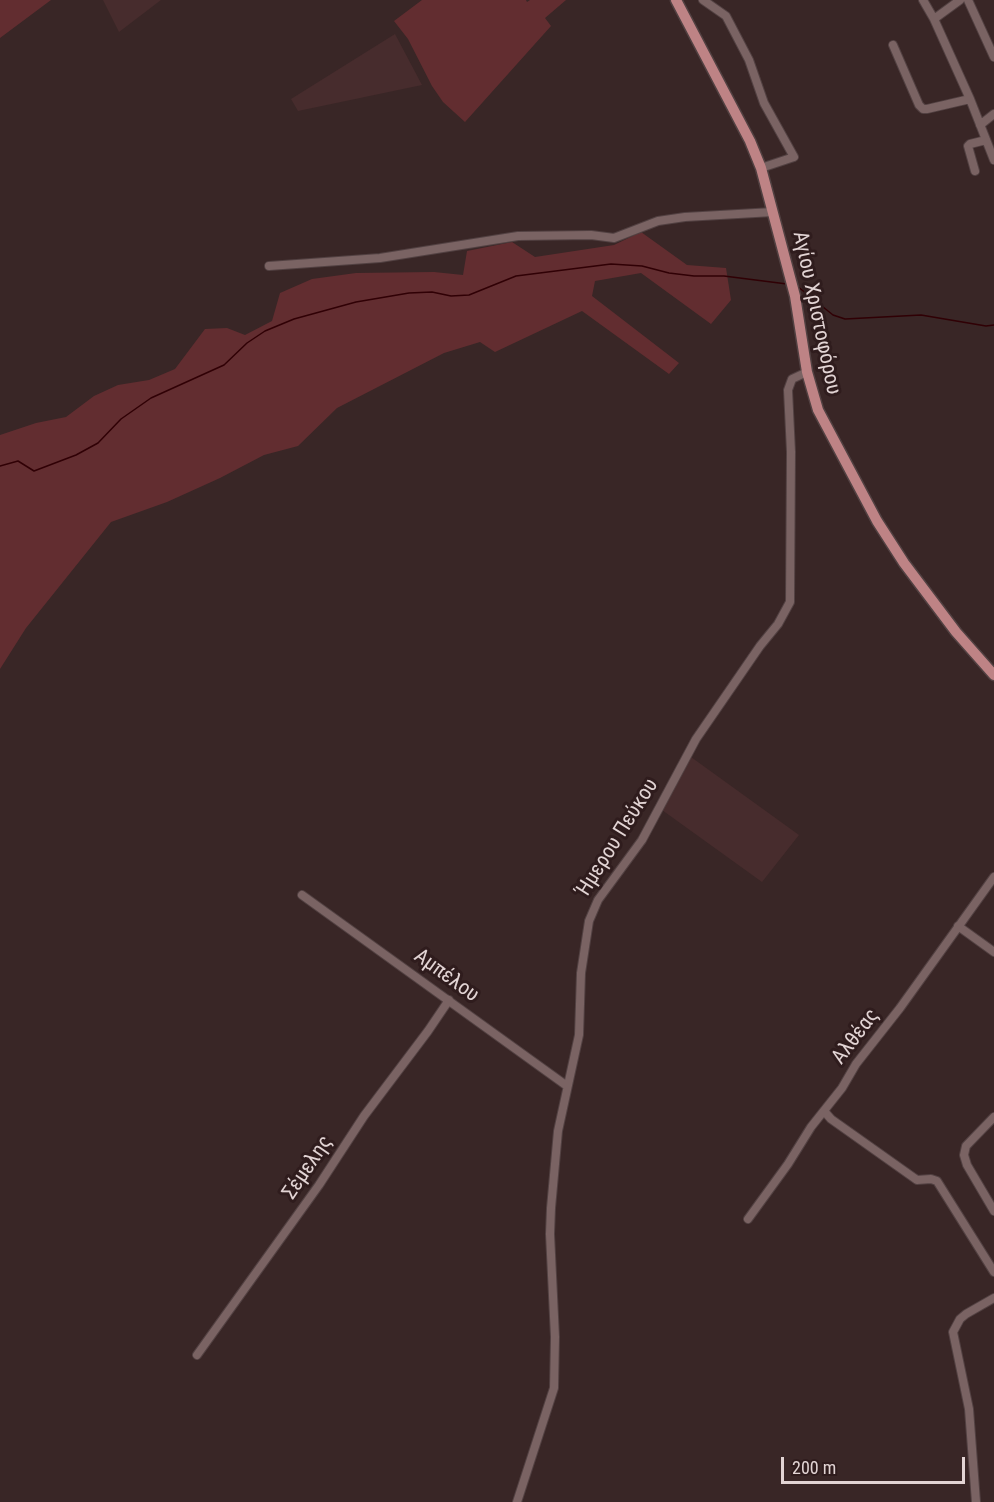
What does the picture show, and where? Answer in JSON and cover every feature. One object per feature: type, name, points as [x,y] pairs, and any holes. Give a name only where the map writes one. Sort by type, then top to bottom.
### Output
[{"type":"main road","name":"Αγίου Χριστοφόρου","points":[[676,0],[750,141],[760,168],[795,296],[807,372],[818,410],[877,521],[914,578],[956,632],[994,673]]},
{"type":"street","points":[[703,0],[726,16],[749,60],[764,103],[794,157],[760,168]]},
{"type":"street","points":[[923,0],[970,99],[994,160]]},
{"type":"street","points":[[934,19],[960,0]]},
{"type":"street","points":[[968,0],[994,57]]},
{"type":"street","points":[[893,45],[919,105],[923,109],[927,110],[970,99]]},
{"type":"street","points":[[980,125],[994,114]]},
{"type":"street","points":[[975,171],[968,146],[986,140]]},
{"type":"street","points":[[268,266],[380,258],[518,236],[615,238],[658,221],[685,217],[773,212]]},
{"type":"street","name":"Ήμερου Πεύκου","points":[[517,1502],[554,1388],[555,1336],[550,1234],[558,1131],[578,1043],[581,973],[586,933],[594,908],[642,840],[696,739],[760,646],[778,624],[789,602],[791,452],[788,390],[792,379],[807,372]]},
{"type":"street","name":"Αλθέας","points":[[748,1219],[842,1088],[856,1064],[900,1008],[994,877]]},
{"type":"street","name":"Αμπέλου","points":[[302,895],[567,1086]]},
{"type":"street","points":[[958,926],[994,952]]},
{"type":"street","name":"Σέμελης","points":[[197,1355],[448,1000]]},
{"type":"street","points":[[824,1111],[831,1119],[917,1180],[937,1181],[994,1272]]},
{"type":"street","points":[[994,1117],[964,1149],[967,1165],[994,1211]]},
{"type":"street","points":[[976,1502],[969,1409],[953,1332],[960,1319],[966,1314],[994,1298]]},
{"type":"shaded area","points":[[0,0],[51,0],[0,38]]},
{"type":"shaded area","points":[[103,0],[161,0],[119,32]]},
{"type":"shaded area","points":[[422,0],[526,0],[527,2],[530,0],[566,0],[545,18],[551,26],[465,122],[443,102],[432,86],[408,39],[394,21]]},
{"type":"shaded area","points":[[395,34],[422,85],[298,111],[291,99]]},
{"type":"shaded area","points":[[641,232],[687,265],[726,268],[731,300],[711,324],[641,273],[595,281],[592,296],[679,363],[669,374],[582,311],[495,352],[480,342],[444,353],[337,408],[298,446],[264,455],[167,502],[111,522],[26,628],[0,669],[0,435],[36,423],[66,417],[94,396],[118,385],[149,380],[175,369],[205,329],[227,328],[245,335],[272,321],[280,293],[312,279],[356,273],[434,272],[463,275],[467,251],[512,242],[535,257],[614,245]]},
{"type":"shaded area","points":[[691,757],[799,835],[762,882],[662,810]]},
{"type":"waterway","points":[[0,466],[18,461],[34,471],[76,455],[98,443],[121,419],[151,398],[224,365],[247,343],[265,331],[294,319],[356,302],[409,293],[469,295],[516,276],[611,264],[642,266],[694,276],[724,276],[787,284]]},
{"type":"waterway","points":[[797,286],[833,315],[845,319],[921,315],[986,326],[994,325]]}]
